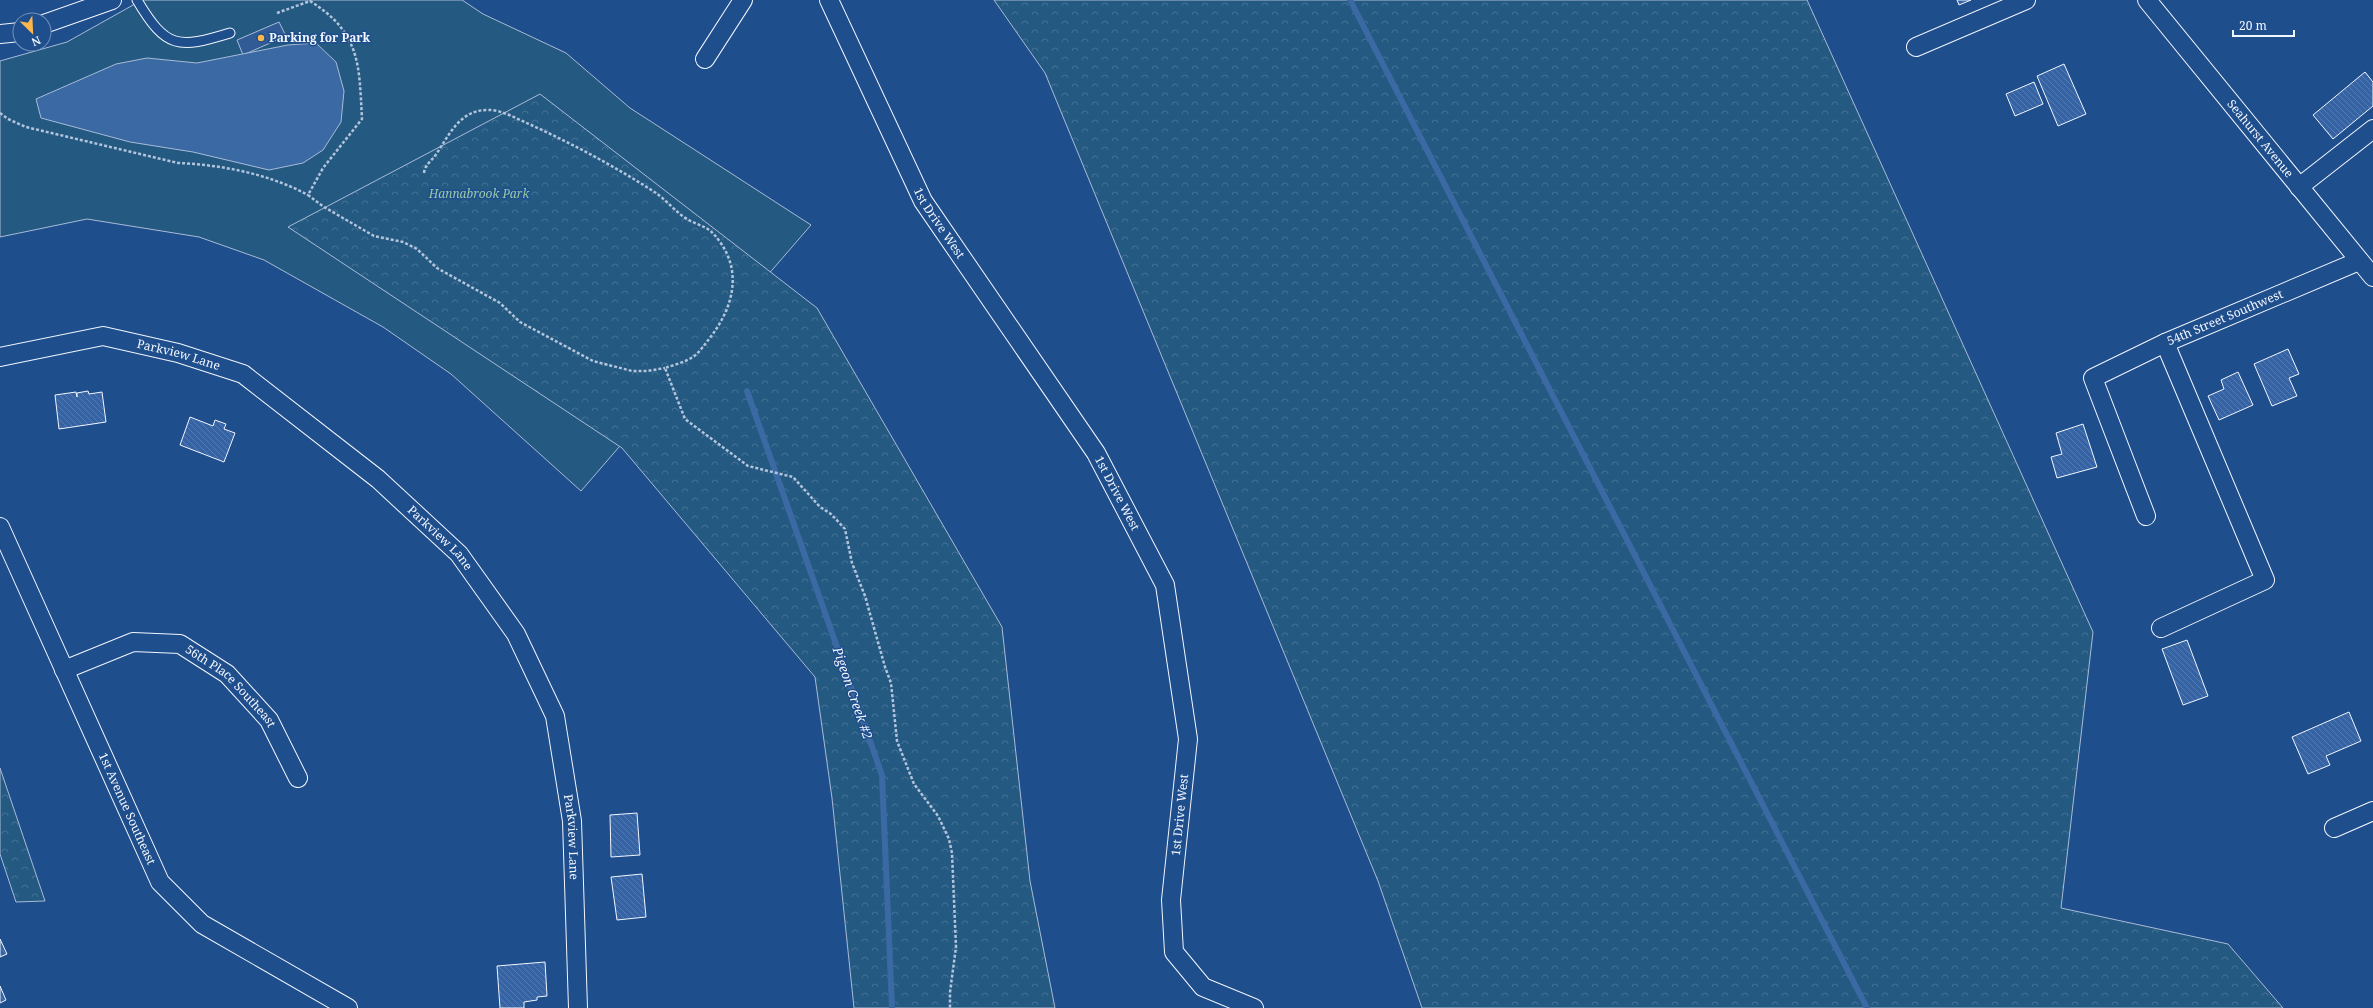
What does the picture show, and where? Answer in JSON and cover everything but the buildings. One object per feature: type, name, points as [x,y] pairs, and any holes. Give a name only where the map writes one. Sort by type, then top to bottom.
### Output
[{"type":"street","points":[[52,21],[112,0]]},
{"type":"street","points":[[705,59],[743,0]]},
{"type":"street","name":"1st Drive West","points":[[829,0],[924,200],[1096,453],[1165,585],[1188,738],[1171,900],[1174,952],[1204,987],[1254,1008]]},
{"type":"street","points":[[1916,47],[2026,0]]},
{"type":"street","name":"Seahurst Avenue","points":[[2147,0],[2373,277]]},
{"type":"street","points":[[0,34],[12,33]]},
{"type":"street","points":[[2299,187],[2373,129]]},
{"type":"street","name":"54th Street Southwest","points":[[2146,516],[2093,378],[2165,344],[2359,261]]},
{"type":"street","name":"Parkview Lane","points":[[0,357],[103,336],[178,353],[243,374],[378,479],[460,554],[516,634],[555,716],[572,821],[578,1008]]},
{"type":"street","points":[[2161,628],[2265,580],[2165,344]]},
{"type":"street","name":"1st Avenue Southeast","points":[[0,527],[160,882],[202,924],[348,1008]]},
{"type":"street","name":"56th Place Southeast","points":[[64,670],[133,642],[180,644],[226,674],[269,720],[298,778]]},
{"type":"street","points":[[2334,828],[2373,811]]},
{"type":"lane","points":[[137,0],[160,32],[177,42],[196,43],[230,33]]},
{"type":"path","points":[[277,13],[310,1],[322,8],[347,33],[356,56],[361,78],[362,119],[323,168],[308,195]]},
{"type":"path","points":[[0,112],[8,119],[26,127],[178,162],[198,164],[265,177],[289,185],[308,195],[324,207],[374,236],[403,242],[417,249],[437,268],[500,303],[520,322],[593,360],[632,371],[647,372],[665,368],[694,356],[718,328],[734,290],[729,260],[720,242],[709,228],[685,217],[656,193],[556,136],[490,109],[474,112],[456,123],[445,136],[436,154],[425,167],[424,173]]},
{"type":"path","points":[[665,368],[685,419],[748,466],[793,477],[820,507],[831,514],[845,529],[852,563],[865,596],[891,683],[897,741],[914,784],[938,816],[949,838],[952,854],[956,947],[950,992],[950,1008]]},
{"type":"green space","name":"Hannabrook Park","points":[[142,0],[462,0],[483,14],[566,53],[630,108],[811,225],[581,491],[451,374],[383,327],[264,260],[199,237],[87,219],[0,237],[0,61],[32,52],[52,52],[52,46],[67,42]]},
{"type":"green space","points":[[994,0],[1807,0],[2093,632],[2061,908],[2228,944],[2283,1008],[1422,1008],[1378,881],[1045,73]]},
{"type":"green space","points":[[540,94],[817,308],[1002,627],[1030,881],[1055,1008],[854,1008],[832,798],[815,677],[622,448],[288,227]]},
{"type":"green space","points":[[0,768],[45,901],[16,902],[0,854]]},
{"type":"shaded area","name":"Parking for Park","points":[[279,22],[286,36],[243,55],[237,40]]},
{"type":"shaded area","points":[[316,43],[336,62],[344,91],[341,122],[323,150],[303,163],[269,170],[193,152],[130,142],[41,118],[36,99],[116,64],[147,58],[197,63],[288,45]]},
{"type":"waterway","points":[[1350,0],[1867,1008]]},
{"type":"waterway","name":"Pigeon Creek #2","points":[[747,391],[882,775],[892,1008]]},
{"type":"place","name":"Parking for Park","points":[[261,38]]}]
